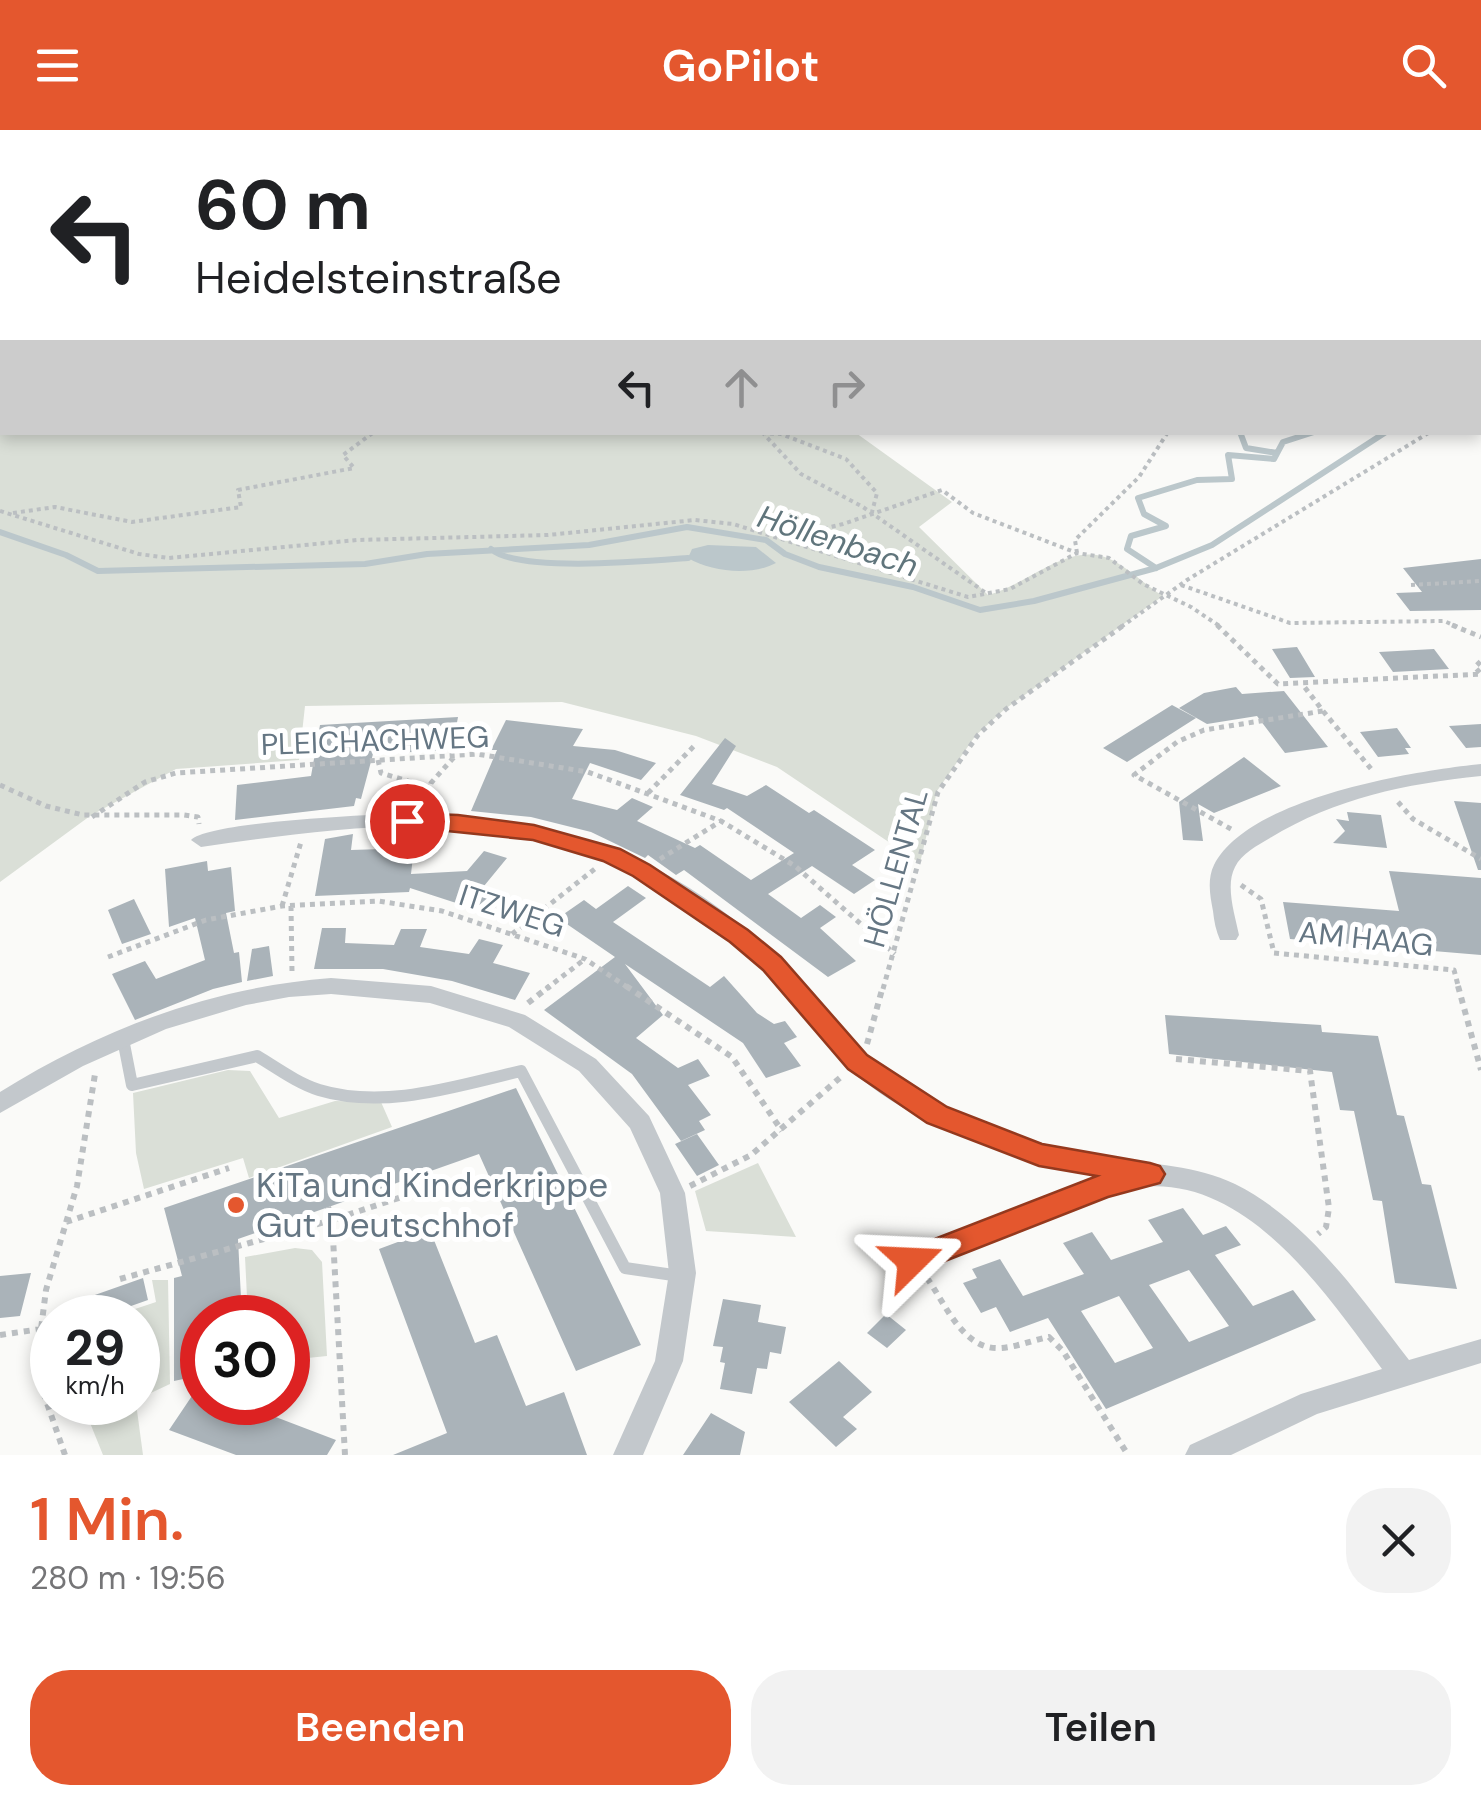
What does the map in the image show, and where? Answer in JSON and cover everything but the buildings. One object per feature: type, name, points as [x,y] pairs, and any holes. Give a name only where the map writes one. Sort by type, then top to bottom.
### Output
[{"type":"street","points":[[1228,935],[1222,871],[1234,853],[1251,840],[1318,801],[1382,783],[1481,770]]},
{"type":"street","points":[[201,840],[305,827],[458,822],[534,832],[612,855],[707,913],[772,964],[858,1062],[937,1115],[1039,1154],[1194,1181],[1237,1198],[1266,1216],[1298,1246],[1402,1374]]},
{"type":"street","points":[[0,1104],[97,1049],[248,997],[330,986],[434,996],[508,1018],[594,1070],[642,1126],[676,1193],[684,1277],[676,1341],[628,1455]]},
{"type":"street","points":[[912,1261],[1104,1186],[1150,1174]]},
{"type":"street","points":[[1200,1455],[1310,1403],[1481,1350]]},
{"type":"lane","points":[[123,1038],[132,1085],[257,1056],[316,1089],[339,1094],[403,1095],[521,1071],[625,1268],[684,1277]]},
{"type":"path","points":[[11,513],[55,507],[132,522],[241,507],[238,490],[354,468],[343,456],[370,435]]},
{"type":"path","points":[[763,435],[801,474],[872,513],[988,594]]},
{"type":"path","points":[[784,435],[846,460],[877,493],[872,513]]},
{"type":"path","points":[[1077,553],[1075,540],[1110,502],[1147,472],[1166,435]]},
{"type":"path","name":"HÖLLENTAL","points":[[858,1062],[872,1035],[938,792],[958,760],[1006,709],[1164,596],[1425,435]]},
{"type":"path","points":[[782,538],[942,490],[973,513],[1077,553],[1120,564],[1143,584],[1191,607],[1244,646],[1278,684],[1481,674],[1475,667],[1481,661]]},
{"type":"path","points":[[0,511],[139,554],[169,558],[357,540],[548,536],[694,520],[733,524],[968,597],[1010,589],[1077,553]]},
{"type":"path","points":[[1411,586],[1481,580]]},
{"type":"path","points":[[1181,585],[1290,623],[1444,621],[1481,637]]},
{"type":"path","points":[[1304,685],[1360,756]]},
{"type":"path","points":[[1251,840],[1134,776],[1176,742],[1204,730],[1323,711]]},
{"type":"path","points":[[648,793],[695,745]]},
{"type":"path","name":"PLEICHACHWEG","points":[[92,816],[145,782],[176,773],[476,754],[588,772],[721,822],[794,866],[895,954]]},
{"type":"path","points":[[424,807],[428,787],[455,756]]},
{"type":"path","points":[[378,760],[381,773],[428,787]]},
{"type":"path","points":[[1382,783],[1413,819],[1481,859]]},
{"type":"path","points":[[0,784],[55,810],[92,816],[166,810],[198,817],[201,840]]},
{"type":"path","points":[[660,859],[721,822]]},
{"type":"path","points":[[512,934],[612,855]]},
{"type":"path","points":[[282,906],[294,866]]},
{"type":"path","name":"AM HAAG","points":[[1222,871],[1261,900],[1274,952],[1454,970],[1481,1070]]},
{"type":"path","name":"ITZWEG","points":[[108,957],[206,920],[282,906],[378,900],[442,910],[585,959],[732,1058],[782,1131]]},
{"type":"path","points":[[291,906],[292,969]]},
{"type":"path","points":[[528,1003],[585,959]]},
{"type":"path","points":[[45,1295],[77,1186],[97,1049]]},
{"type":"path","points":[[1176,1059],[1310,1072],[1329,1208],[1326,1226],[1298,1246]]},
{"type":"path","points":[[692,1185],[751,1155],[858,1062]]},
{"type":"path","points":[[65,1222],[229,1168]]},
{"type":"path","points":[[120,1279],[332,1220],[432,1187],[427,1172]]},
{"type":"path","points":[[328,1207],[332,1220],[345,1455]]},
{"type":"path","points":[[945,1300],[956,1322],[978,1344],[997,1349],[1048,1338],[1063,1350],[1128,1455]]},
{"type":"path","points":[[0,1335],[30,1331]]},
{"type":"path","points":[[55,1425],[65,1455]]},
{"type":"shaded area","points":[[0,435],[859,435],[952,502],[919,527],[988,595],[1065,559],[1096,555],[1119,564],[1163,596],[1005,709],[976,735],[937,791],[920,863],[777,767],[696,736],[562,702],[305,706],[299,760],[176,769],[90,816],[0,882]]},
{"type":"shaded area","points":[[708,545],[756,547],[776,563],[755,570],[732,571],[688,558],[692,549]]},
{"type":"shaded area","points":[[228,1070],[250,1071],[279,1118],[335,1101],[381,1102],[392,1127],[249,1178],[243,1158],[144,1189],[136,1153],[133,1093]]},
{"type":"shaded area","points":[[758,1163],[796,1237],[706,1231],[695,1191]]},
{"type":"shaded area","points":[[295,1248],[312,1250],[322,1262],[327,1356],[310,1358],[310,1295],[247,1295],[245,1257]]},
{"type":"shaded area","points":[[152,1280],[168,1280],[170,1384],[160,1389],[160,1295],[155,1295]]},
{"type":"shaded area","points":[[91,1425],[139,1425],[143,1455],[103,1455]]},
{"type":"waterway","points":[[1241,435],[1246,448],[1277,453]]},
{"type":"waterway","points":[[1156,568],[1127,549],[1131,536],[1166,526],[1144,514],[1138,498],[1197,480],[1232,479],[1228,455],[1274,459],[1283,442],[1305,435]]},
{"type":"waterway","name":"Höllenbach","points":[[1156,568],[1212,545],[1381,435]]},
{"type":"waterway","name":"Höllenbach","points":[[494,550],[589,545],[687,527],[766,540],[785,554],[819,567],[913,587],[980,610],[1034,601],[1156,568]]},
{"type":"waterway","name":"Höllenbach","points":[[0,532],[66,555],[98,571],[365,564],[427,554],[494,550]]},
{"type":"waterway","points":[[494,550],[528,561],[555,563],[688,558]]},
{"type":"place","name":"KiTa und Kinderkrippe Gut Deutschhof","points":[[236,1205]]},
{"type":"route","points":[[407,821],[458,822],[534,832],[612,855],[642,870],[739,936],[804,997],[839,1044],[858,1062],[937,1115],[1039,1154],[1150,1174],[1104,1186],[912,1261]]}]
